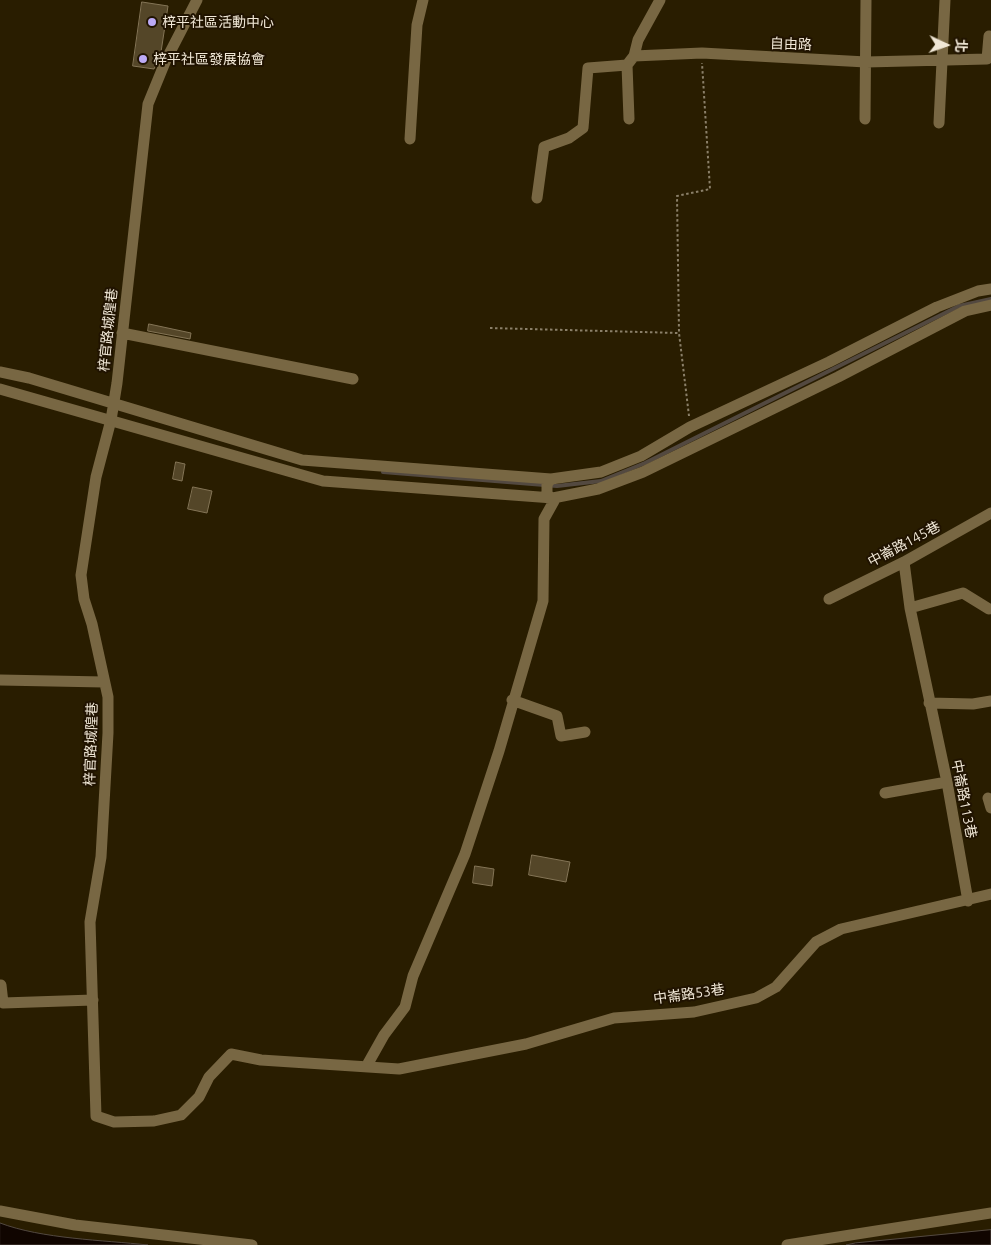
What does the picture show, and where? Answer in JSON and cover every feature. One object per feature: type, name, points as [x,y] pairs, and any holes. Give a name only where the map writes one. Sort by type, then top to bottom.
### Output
[{"type":"street","name":"梓官路城隍巷","points":[[197,0],[166,60],[148,104],[114,403],[96,477],[81,575],[84,599],[92,624],[108,697],[108,733],[101,858],[90,922],[96,1116],[114,1122],[154,1121],[181,1115],[199,1097],[209,1077],[230,1054],[261,1060],[366,1066]]},
{"type":"street","points":[[410,139],[417,25],[423,0]]},
{"type":"street","points":[[629,119],[631,60],[638,40],[660,0]]},
{"type":"street","points":[[865,118],[866,0]]},
{"type":"street","points":[[939,123],[945,0]]},
{"type":"street","name":"自由路","points":[[537,198],[544,147],[568,138],[583,128],[588,68],[631,60],[702,54],[866,62],[986,59],[989,36]]},
{"type":"street","points":[[0,389],[323,480],[550,489],[598,488],[642,472],[834,369],[937,307],[978,291],[991,289]]},
{"type":"street","points":[[0,372],[29,378],[302,460],[550,489],[641,456],[690,427],[834,369],[965,311],[991,305]]},
{"type":"street","points":[[122,334],[353,379]]},
{"type":"street","points":[[323,480],[326,464]]},
{"type":"street","points":[[366,1066],[384,1035],[405,1007],[413,976],[465,854],[499,751],[512,700],[542,601],[544,519],[554,501],[550,489]]},
{"type":"street","name":"中崙路145巷","points":[[829,599],[904,562],[991,513]]},
{"type":"street","name":"中崙路113巷","points":[[904,562],[910,608],[947,782],[968,901]]},
{"type":"street","points":[[910,608],[963,593],[989,609]]},
{"type":"street","points":[[0,680],[104,682]]},
{"type":"street","points":[[512,700],[557,716],[561,736],[585,732]]},
{"type":"street","points":[[929,702],[973,704],[991,701]]},
{"type":"street","points":[[884,794],[947,782]]},
{"type":"street","name":"中崙路53巷","points":[[366,1066],[399,1069],[526,1044],[614,1018],[694,1012],[756,998],[776,987],[816,942],[841,929],[968,901],[991,894]]},
{"type":"street","points":[[1,985],[3,1003],[93,1000]]},
{"type":"street","points":[[0,1211],[75,1225],[252,1245]]},
{"type":"street","points":[[787,1245],[991,1213]]},
{"type":"path","points":[[690,427],[685,369],[679,332],[677,196],[710,189],[702,54]]},
{"type":"path","points":[[490,328],[679,332]]},
{"type":"shaded area","points":[[0,1223],[53,1236],[148,1245],[0,1245]]},
{"type":"shaded area","points":[[991,1230],[991,1245],[846,1245],[855,1243]]},
{"type":"building","name":"梓平社區活動中心","points":[[142,2],[168,6],[161,52],[154,69],[133,66]]},
{"type":"building","points":[[149,324],[191,333],[190,339],[148,331]]},
{"type":"building","points":[[176,462],[185,464],[182,481],[173,479]]},
{"type":"building","points":[[193,487],[212,491],[207,513],[188,509]]},
{"type":"building","points":[[532,855],[570,862],[566,882],[529,875]]},
{"type":"building","points":[[475,866],[494,869],[492,886],[473,883]]},
{"type":"waterway","points":[[383,472],[557,486],[601,481],[645,463],[959,306],[991,299]]},
{"type":"place","name":"梓平社區活動中心","points":[[152,22]]},
{"type":"place","name":"梓平社區發展協會","points":[[143,59]]}]
